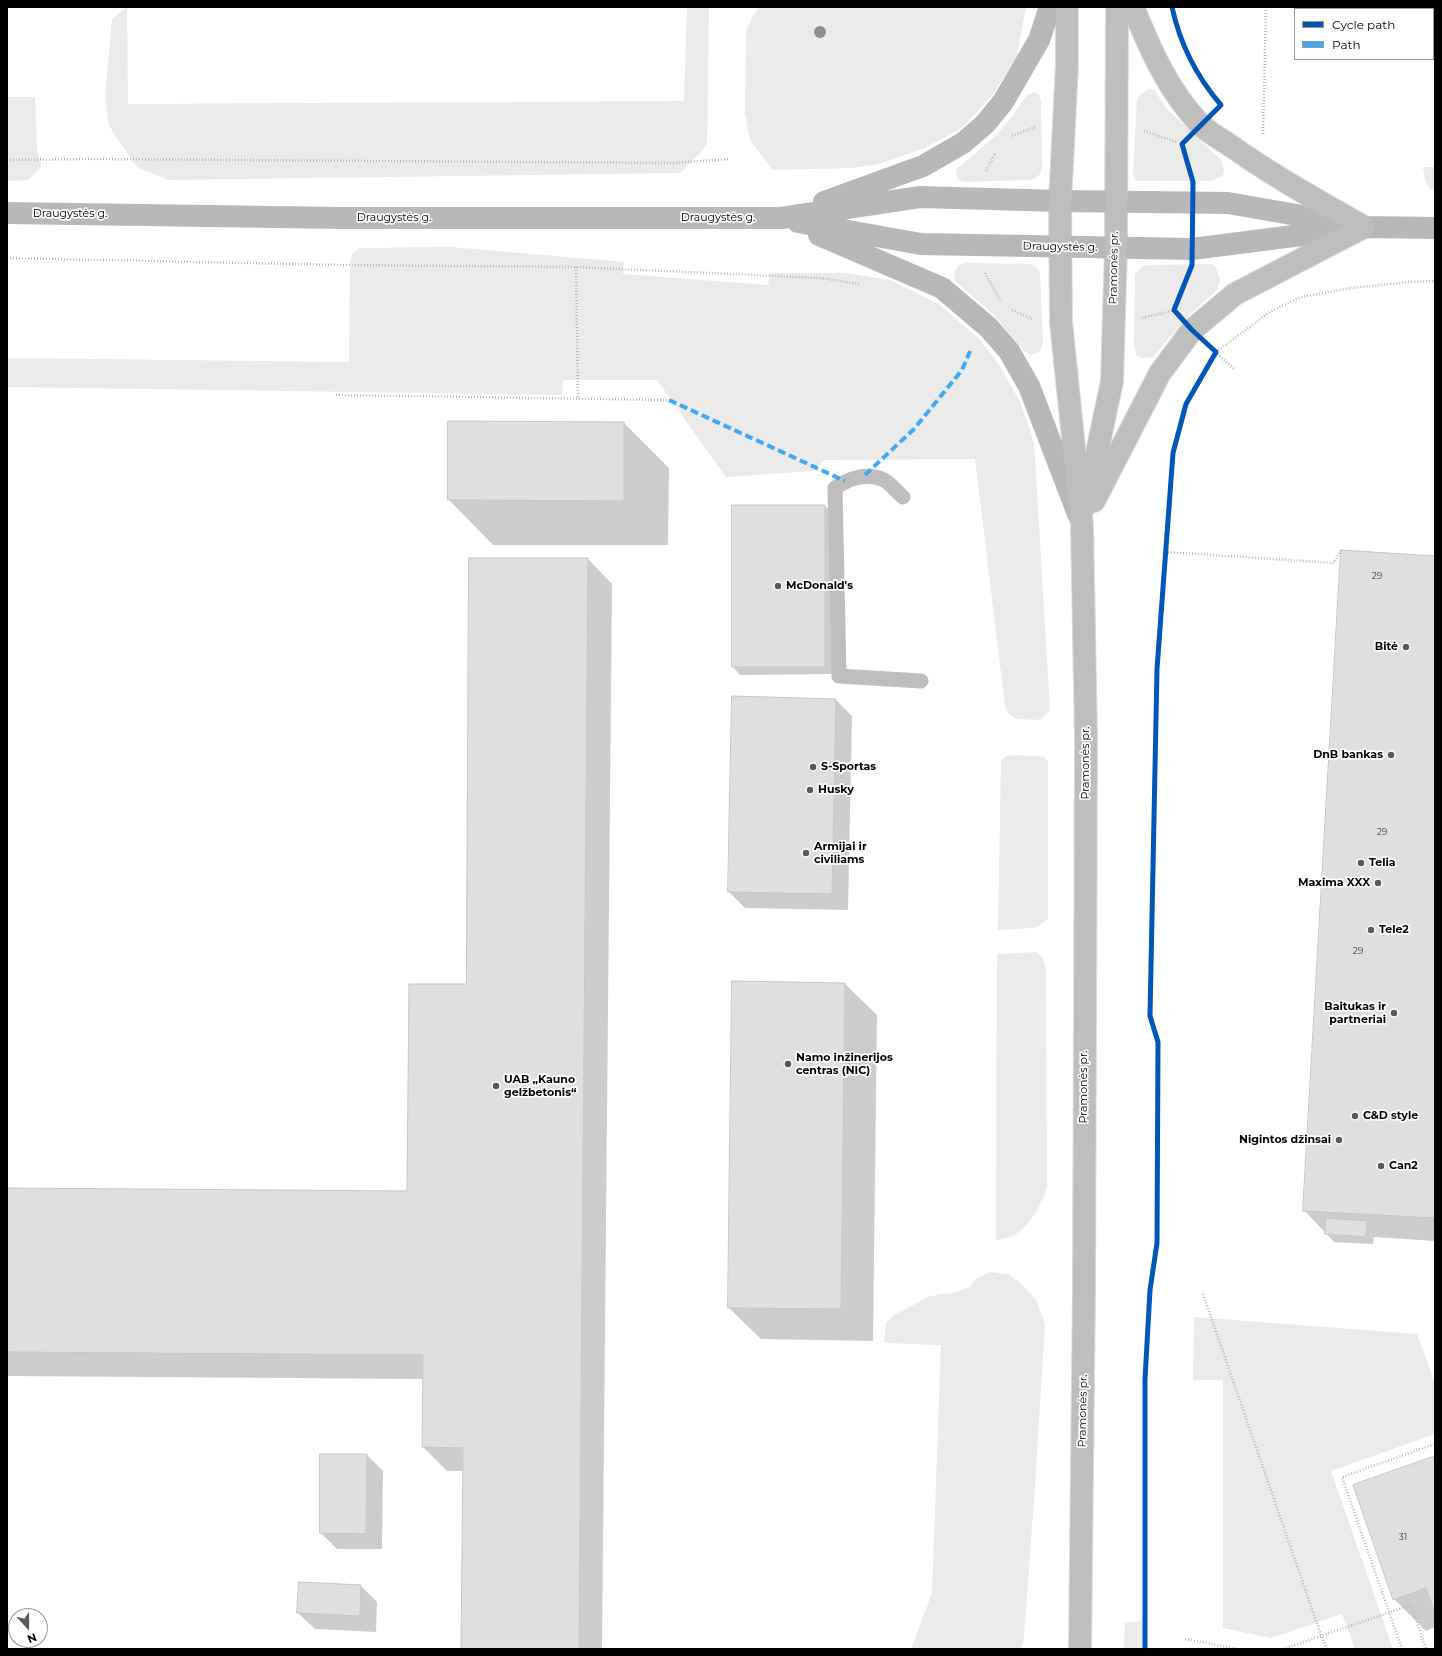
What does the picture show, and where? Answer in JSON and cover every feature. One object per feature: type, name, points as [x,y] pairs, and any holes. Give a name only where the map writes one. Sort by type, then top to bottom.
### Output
[{"type":"main road","points":[[781,218],[923,166],[963,143],[985,124],[1003,102],[1039,40],[1050,7]]},
{"type":"main road","name":"Pramonės pr.","points":[[1067,7],[1067,65],[1060,202],[1060,322],[1082,525],[1086,739],[1084,1287],[1080,1639]]},
{"type":"main road","name":"Pramonės pr.","points":[[1082,525],[1112,381],[1116,247],[1117,7]]},
{"type":"main road","points":[[1133,7],[1148,44],[1166,79],[1185,107],[1200,125],[1253,162],[1364,227]]},
{"type":"main road","name":"Draugystės g.","points":[[7,214],[350,218],[781,218],[920,197],[1060,202],[1115,201],[1228,203],[1364,227]]},
{"type":"main road","points":[[781,218],[942,288],[989,328],[1009,351],[1029,386],[1082,525]]},
{"type":"main road","name":"Draugystės g.","points":[[781,218],[921,244],[1060,247],[1192,249],[1364,227],[1435,228]]},
{"type":"main road","points":[[1082,525],[1160,373],[1192,330],[1235,294],[1364,227]]},
{"type":"main road","points":[[1067,1649],[1080,1639]]},
{"type":"lane","points":[[903,497],[884,480],[864,475],[845,481],[835,488],[839,676],[921,681]]},
{"type":"path","points":[[1263,137],[1266,7]]},
{"type":"path","points":[[7,160],[97,159],[672,163],[728,159]]},
{"type":"path","points":[[7,258],[576,267],[821,278],[866,285]]},
{"type":"path","points":[[576,267],[578,398]]},
{"type":"path","points":[[1234,369],[1216,352],[1271,311],[1301,297],[1351,288],[1435,281]]},
{"type":"path","points":[[336,395],[669,400]]},
{"type":"path","points":[[1165,552],[1334,563],[1341,550]]},
{"type":"path","points":[[1203,1294],[1327,1649]]},
{"type":"path","points":[[1402,1649],[1342,1477],[1435,1444]]},
{"type":"path","points":[[1283,1649],[1411,1605],[1426,1649]]},
{"type":"path","points":[[1185,1639],[1223,1648],[1238,1649]]},
{"type":"shaded area","points":[[127,7],[128,104],[684,101],[687,7],[709,7],[707,143],[702,151],[680,173],[169,180],[137,167],[109,126],[105,97],[112,19]]},
{"type":"shaded area","points":[[759,7],[1026,7],[1017,56],[994,93],[962,128],[925,148],[879,164],[851,168],[773,170],[750,140],[745,113],[746,31]]},
{"type":"shaded area","points":[[1148,89],[1154,90],[1168,110],[1221,160],[1224,169],[1223,176],[1211,181],[1137,181],[1133,174],[1137,98]]},
{"type":"shaded area","points":[[1034,92],[1039,94],[1041,101],[1042,168],[1038,177],[1029,180],[963,182],[958,179],[956,170],[994,137],[1012,117],[1026,96]]},
{"type":"shaded area","points":[[7,97],[35,97],[37,150],[41,167],[28,180],[7,181]]},
{"type":"shaded area","points":[[1423,167],[1435,167],[1435,190],[1430,189],[1425,181]]},
{"type":"shaded area","points":[[452,247],[624,262],[623,274],[768,285],[770,273],[845,273],[890,280],[940,305],[979,339],[998,363],[1020,402],[1034,442],[1050,710],[1041,719],[1017,719],[1009,714],[1005,706],[975,459],[824,460],[813,471],[726,477],[657,380],[563,380],[562,395],[7,387],[7,358],[349,362],[350,265],[352,254],[360,248]]},
{"type":"shaded area","points":[[965,263],[1030,264],[1036,268],[1040,274],[1043,344],[1040,351],[1031,355],[1023,350],[994,315],[955,281],[954,274],[958,266]]},
{"type":"shaded area","points":[[1212,264],[1216,267],[1220,280],[1217,290],[1186,318],[1153,357],[1143,358],[1136,355],[1134,344],[1135,274],[1142,267],[1147,265]]},
{"type":"shaded area","points":[[1020,755],[1044,757],[1048,761],[1048,919],[1039,926],[1033,928],[998,930],[1001,761],[1006,756]]},
{"type":"shaded area","points":[[1036,952],[1043,959],[1046,969],[1047,1188],[1034,1215],[1023,1229],[1006,1238],[996,1240],[997,954]]},
{"type":"shaded area","points":[[991,1272],[1008,1274],[1020,1283],[1036,1300],[1045,1324],[1024,1638],[1021,1649],[911,1649],[932,1593],[941,1345],[884,1343],[886,1322],[896,1314],[930,1296],[958,1292],[970,1287],[975,1279]]},
{"type":"shaded area","points":[[1194,1317],[1417,1334],[1435,1384],[1435,1434],[1331,1471],[1393,1649],[1355,1649],[1342,1614],[1271,1638],[1223,1628],[1223,1380],[1193,1380]]},
{"type":"shaded area","points":[[1145,1621],[1145,1649],[1124,1649],[1125,1623]]},
{"type":"building","points":[[1435,7],[1435,10],[1434,8],[1375,8]]},
{"type":"building","points":[[448,421],[624,422],[624,501],[448,500]]},
{"type":"building","name":"McDonald's","points":[[732,505],[825,505],[825,667],[732,667]]},
{"type":"building","name":"Maxima XXX","points":[[1341,550],[1435,556],[1435,1218],[1303,1211]]},
{"type":"building","name":"UAB „Kauno gelžbetonis“","points":[[469,558],[588,558],[579,1649],[461,1649],[463,1448],[422,1447],[423,1355],[7,1352],[7,1188],[407,1191],[409,984],[466,984]]},
{"type":"building","points":[[732,696],[836,699],[832,894],[728,892]]},
{"type":"building","name":"Namo inžinerijos centras (NIC)","points":[[732,981],[845,983],[841,1309],[728,1308]]},
{"type":"building","points":[[1326,1218],[1367,1221],[1366,1237],[1325,1234]]},
{"type":"building","points":[[320,1454],[367,1454],[366,1534],[320,1533]]},
{"type":"building","points":[[1435,1456],[1435,1614],[1426,1588],[1393,1600],[1353,1485]]},
{"type":"building","points":[[299,1582],[361,1585],[360,1616],[297,1613]]},
{"type":"marked path","points":[[865,475],[914,429],[962,370],[971,349]]},
{"type":"marked path","points":[[669,400],[845,481]]},
{"type":"cycle path","points":[[1145,1649],[1145,1379],[1150,1290],[1157,1243],[1158,1042],[1150,1016],[1157,669],[1173,453],[1186,404],[1216,352],[1192,330],[1174,310],[1192,265],[1193,182],[1182,144],[1221,105],[1204,83],[1190,59],[1184,47],[1172,7]]},
{"type":"place","name":"McDonald's","points":[[778,586]]},
{"type":"place","name":"Bitė","points":[[1406,647]]},
{"type":"place","name":"DnB bankas","points":[[1391,755]]},
{"type":"place","name":"S-Sportas","points":[[813,767]]},
{"type":"place","name":"Husky","points":[[810,790]]},
{"type":"place","name":"Armijai ir civiliams","points":[[806,853]]},
{"type":"place","name":"Telia","points":[[1361,863]]},
{"type":"place","name":"Maxima XXX","points":[[1378,883]]},
{"type":"place","name":"Tele2","points":[[1371,930]]},
{"type":"place","name":"Baitukas ir partneriai","points":[[1394,1013]]},
{"type":"place","name":"Namo inžinerijos centras (NIC)","points":[[788,1064]]},
{"type":"place","name":"UAB „Kauno gelžbetonis“","points":[[496,1086]]},
{"type":"place","name":"C&D style","points":[[1355,1116]]},
{"type":"place","name":"Nigintos džinsai","points":[[1339,1140]]},
{"type":"place","name":"Can2","points":[[1381,1166]]}]
